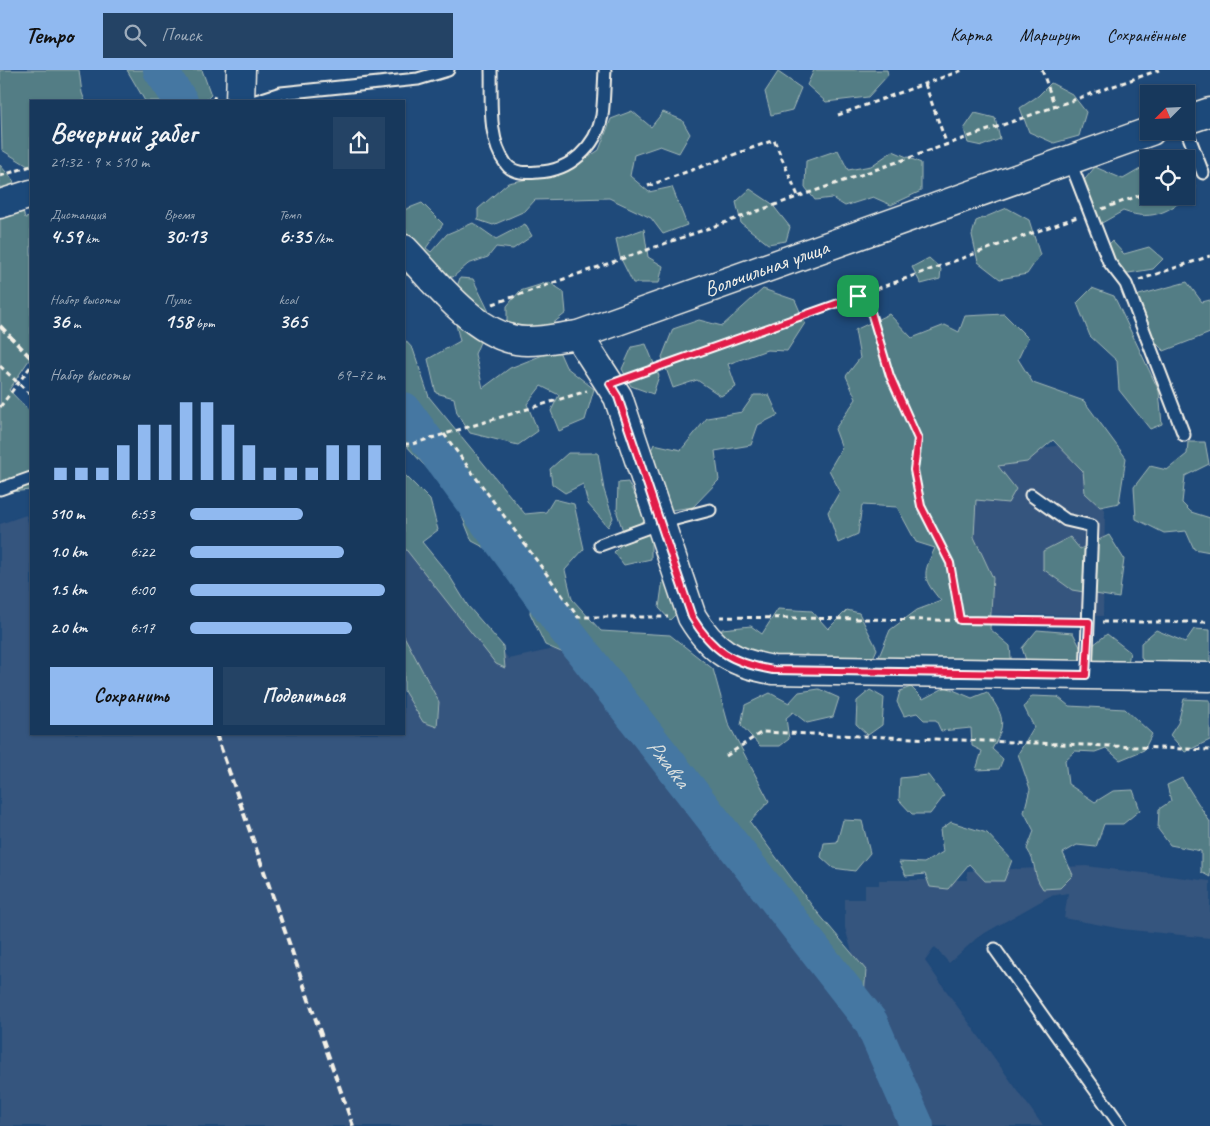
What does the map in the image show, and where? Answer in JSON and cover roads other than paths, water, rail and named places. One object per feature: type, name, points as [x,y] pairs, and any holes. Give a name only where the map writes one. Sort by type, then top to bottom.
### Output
[{"type":"street","points":[[240,100],[241,70]]},
{"type":"street","points":[[1195,117],[1210,112]]},
{"type":"street","name":"Волочильная улица","points":[[405,250],[466,314],[498,336],[527,341],[578,335],[1140,135]]},
{"type":"street","points":[[0,204],[30,194]]},
{"type":"street","points":[[578,335],[618,397],[692,617],[702,634],[717,650],[746,665],[773,670],[1210,677]]},
{"type":"lane","points":[[259,100],[281,93],[418,79],[448,70]]},
{"type":"lane","points":[[491,70],[495,140],[506,165],[520,173],[550,170],[565,166],[582,155],[594,139],[602,117],[605,70]]},
{"type":"lane","points":[[1190,140],[1203,173]]},
{"type":"lane","points":[[1069,159],[1109,262],[1126,284],[1184,435]]},
{"type":"lane","points":[[0,489],[30,478]]},
{"type":"lane","points":[[1031,495],[1066,520],[1092,526],[1086,675]]},
{"type":"lane","points":[[600,545],[660,523],[710,510]]},
{"type":"lane","points":[[995,949],[1122,1126]]},
{"type":"waterway","name":"Ржавка","points":[[160,70],[180,100]]},
{"type":"waterway","name":"Ржавка","points":[[405,410],[564,628],[871,1022],[917,1126]]},
{"type":"railway","points":[[0,326],[30,357]]},
{"type":"railway","points":[[216,735],[353,1126]]}]
